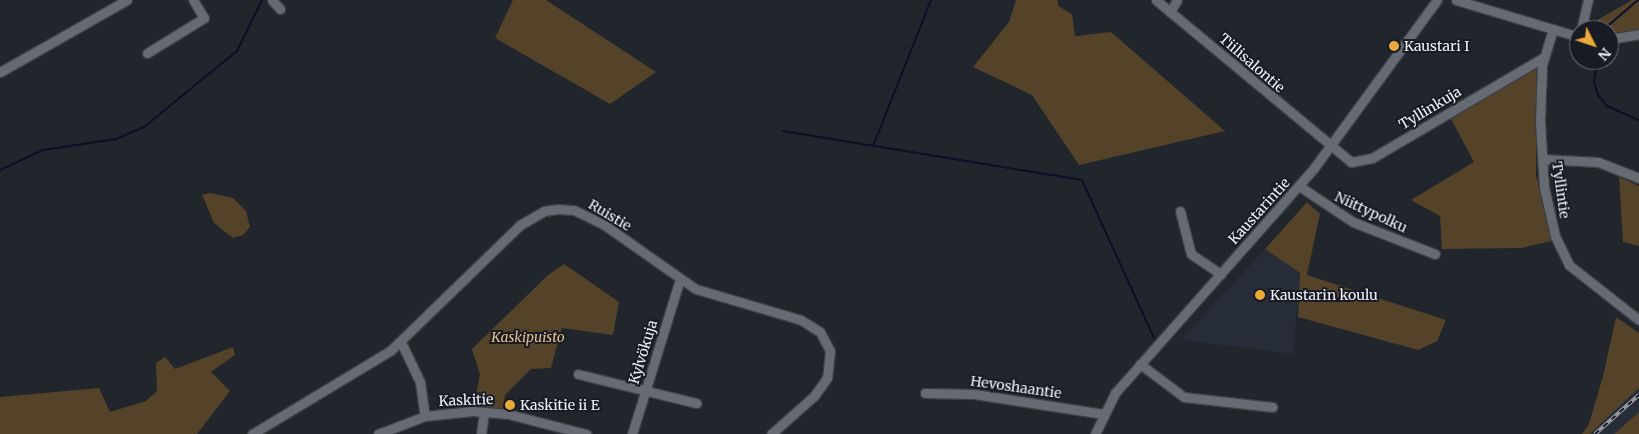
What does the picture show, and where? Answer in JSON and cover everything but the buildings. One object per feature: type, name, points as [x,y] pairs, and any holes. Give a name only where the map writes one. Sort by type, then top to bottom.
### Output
[{"type":"street","points":[[0,61],[2,71],[127,0]]},
{"type":"street","points":[[147,53],[204,18],[192,0]]},
{"type":"street","points":[[272,0],[280,9]]},
{"type":"street","name":"Tiilisalontie","points":[[1156,0],[1329,147]]},
{"type":"street","points":[[1170,12],[1177,0]]},
{"type":"street","name":"Kaustarintie","points":[[1095,434],[1103,414],[1140,364],[1299,186],[1437,0]]},
{"type":"street","points":[[1456,0],[1569,34]]},
{"type":"street","points":[[1583,20],[1588,0]]},
{"type":"street","name":"Tyllintie","points":[[1553,29],[1544,57],[1540,90],[1542,159],[1544,187],[1561,252],[1581,276],[1639,320]]},
{"type":"street","points":[[1619,37],[1639,34]]},
{"type":"street","name":"Tyllinkuja","points":[[1329,147],[1352,162],[1364,162],[1544,57]]},
{"type":"street","points":[[1542,159],[1598,162],[1639,178]]},
{"type":"street","name":"Niittypolku","points":[[1299,186],[1353,222],[1436,254]]},
{"type":"street","name":"Ruistie","points":[[252,434],[401,342],[520,225],[544,211],[586,215],[680,279],[709,293],[801,320],[826,341],[831,360],[824,384],[770,434]]},
{"type":"street","points":[[1180,211],[1191,254],[1221,274]]},
{"type":"street","name":"Kylvökuja","points":[[632,434],[680,279]]},
{"type":"street","points":[[401,342],[420,382],[425,416]]},
{"type":"street","points":[[1140,364],[1184,397],[1272,408]]},
{"type":"street","points":[[578,374],[646,388],[696,403]]},
{"type":"street","name":"Hevoshaantie","points":[[925,393],[974,394],[1103,414]]},
{"type":"street","points":[[481,434],[484,412]]},
{"type":"street","name":"Kaskitie","points":[[378,434],[425,416],[484,412],[586,434]]},
{"type":"shaded area","name":"Kaustarin koulu","points":[[1265,249],[1300,273],[1293,354],[1181,340]]},
{"type":"shaded area","points":[[1639,388],[1639,412],[1614,434],[1590,434]]},
{"type":"green space","points":[[513,0],[546,0],[656,72],[610,104],[495,38]]},
{"type":"green space","points":[[1016,0],[1058,0],[1058,6],[1072,14],[1075,36],[1111,32],[1225,131],[1079,165],[1032,95],[973,67],[1009,22]]},
{"type":"green space","points":[[1632,0],[1639,0],[1639,33],[1619,37],[1619,20],[1597,20]]},
{"type":"green space","points":[[1537,65],[1536,175],[1551,241],[1522,248],[1442,249],[1440,216],[1411,200],[1474,162],[1450,117]]},
{"type":"green space","points":[[1619,177],[1639,186],[1639,246],[1623,242]]},
{"type":"green space","points":[[210,193],[233,198],[246,211],[250,227],[243,235],[233,238],[214,223],[202,195]]},
{"type":"green space","points":[[1307,202],[1320,214],[1307,275],[1446,320],[1437,341],[1418,350],[1298,317],[1300,273],[1265,249]]},
{"type":"green space","name":"Kaskipuisto","points":[[564,264],[619,302],[613,335],[562,328],[551,368],[531,369],[505,395],[502,413],[473,411],[480,374],[472,349],[548,275]]},
{"type":"green space","points":[[1616,317],[1639,333],[1639,388],[1590,434],[1582,434],[1589,424],[1603,376]]},
{"type":"green space","points":[[233,347],[235,355],[211,372],[230,391],[197,434],[0,434],[0,397],[99,388],[110,412],[146,401],[157,391],[156,363],[165,357],[175,369]]},
{"type":"green space","points":[[1639,412],[1639,434],[1614,434]]},
{"type":"waterway","points":[[0,170],[43,150],[116,139],[144,127],[237,51],[262,0]]},
{"type":"waterway","points":[[873,146],[931,0]]},
{"type":"waterway","points":[[1615,20],[1638,0]]},
{"type":"waterway","points":[[1596,70],[1594,82],[1598,95],[1607,106],[1639,120]]},
{"type":"waterway","points":[[783,131],[1082,180],[1154,338]]},
{"type":"railway","points":[[1595,434],[1639,395]]},
{"type":"place","name":"Kaustari I","points":[[1394,46]]},
{"type":"place","name":"Kaustarin koulu","points":[[1260,295]]},
{"type":"place","name":"Kaskitie ii E","points":[[510,405]]}]
